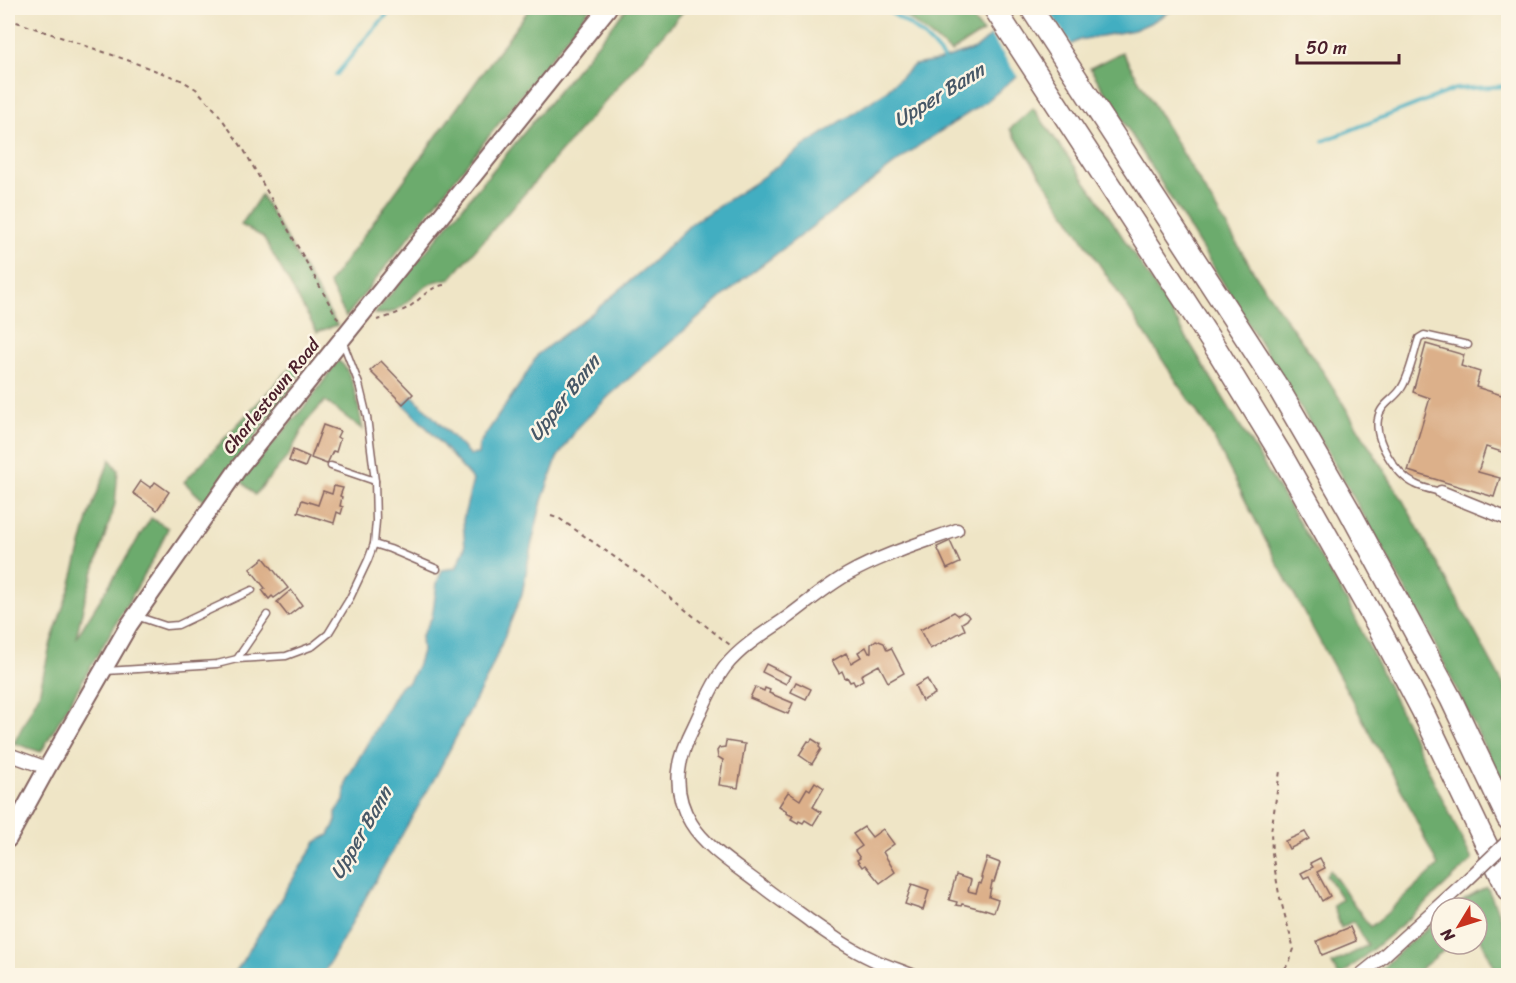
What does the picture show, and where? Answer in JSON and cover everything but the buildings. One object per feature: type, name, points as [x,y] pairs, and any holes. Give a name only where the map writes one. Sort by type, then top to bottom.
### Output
[{"type":"highway","points":[[994,8],[1217,350],[1282,456],[1385,639],[1509,890]]},
{"type":"highway","points":[[1031,8],[1279,389],[1349,510],[1451,699],[1509,819]]},
{"type":"main road","name":"Charlestown Road","points":[[8,839],[135,616],[240,466],[608,8]]},
{"type":"street","points":[[1441,492],[1509,519]]},
{"type":"street","points":[[914,975],[874,961],[845,945],[770,893],[719,853],[699,834],[683,808],[678,790],[678,775],[687,740],[724,668],[739,652],[832,583],[851,572],[899,551],[957,530]]},
{"type":"street","points":[[8,754],[47,768]]},
{"type":"street","points":[[1359,975],[1379,960],[1509,841]]},
{"type":"lane","points":[[103,671],[217,664],[237,659],[286,656],[313,646],[328,634],[350,598],[368,560],[374,544],[376,521],[375,481],[367,417],[348,332]]},
{"type":"lane","points":[[1441,492],[1415,484],[1402,474],[1383,449],[1378,434],[1378,418],[1383,406],[1401,390],[1419,338],[1424,335],[1468,345]]},
{"type":"lane","points":[[331,466],[375,481]]},
{"type":"lane","points":[[374,544],[437,569]]},
{"type":"lane","points":[[135,616],[165,626],[178,625],[252,590]]},
{"type":"lane","points":[[237,659],[267,615]]},
{"type":"path","points":[[8,19],[181,80],[196,89],[217,112],[244,150],[348,332],[372,321],[393,315],[437,286],[445,285]]},
{"type":"path","points":[[551,516],[560,519],[649,581],[739,652]]},
{"type":"path","points":[[1279,975],[1289,963],[1294,949],[1279,894],[1272,853],[1271,832],[1280,771]]},
{"type":"green space","points":[[530,8],[590,8],[346,317],[329,283]]},
{"type":"green space","points":[[627,8],[686,8],[451,278],[434,282],[393,312],[374,314]]},
{"type":"green space","points":[[895,8],[964,8],[983,32],[951,52]]},
{"type":"green space","points":[[1122,52],[1260,282],[1324,373],[1402,499],[1508,693],[1508,796],[1425,624],[1326,449],[1090,68]]},
{"type":"green space","points":[[1033,108],[1096,196],[1168,307],[1348,603],[1472,860],[1434,896],[1429,896],[1429,901],[1418,911],[1342,975],[1338,975],[1332,964],[1368,945],[1353,921],[1341,928],[1333,905],[1342,899],[1326,875],[1330,870],[1370,927],[1438,866],[1403,793],[1278,565],[1212,435],[1010,129]]},
{"type":"green space","points":[[261,195],[337,325],[317,332],[263,237],[241,225]]},
{"type":"green space","points":[[306,351],[296,382],[206,503],[184,482]]},
{"type":"green space","points":[[338,361],[344,365],[352,381],[363,430],[325,401],[308,420],[288,456],[255,495],[241,481],[310,400]]},
{"type":"green space","points":[[110,459],[118,470],[115,504],[85,599],[76,638],[151,518],[168,528],[157,553],[41,752],[14,743],[39,694],[51,642],[70,587],[89,515]]},
{"type":"green space","points":[[1487,887],[1508,934],[1508,975],[1498,975],[1489,956],[1489,896],[1471,896]]},
{"type":"green space","points":[[1429,927],[1429,956],[1437,956],[1413,975],[1375,975]]},
{"type":"water","name":"Upper Bann","points":[[1024,8],[1176,8],[1134,30],[1079,40],[1014,78],[987,101],[921,144],[742,280],[609,396],[578,427],[557,458],[542,501],[522,594],[489,674],[437,774],[323,975],[233,976],[316,842],[329,835],[336,821],[336,812],[344,801],[346,781],[400,686],[409,682],[418,664],[422,651],[421,637],[432,617],[437,583],[442,570],[456,568],[465,548],[463,520],[473,480],[403,404],[412,395],[470,455],[478,454],[479,444],[538,354],[592,313],[650,264],[692,223],[753,184],[804,146],[885,92],[914,65],[938,61],[975,49]]},
{"type":"pier","points":[[1020,8],[1047,8],[1073,47],[1019,79],[989,33]]},
{"type":"waterway","points":[[336,75],[393,8]]},
{"type":"waterway","points":[[883,8],[917,31],[945,61]]},
{"type":"waterway","points":[[1323,141],[1455,89],[1508,86]]}]
